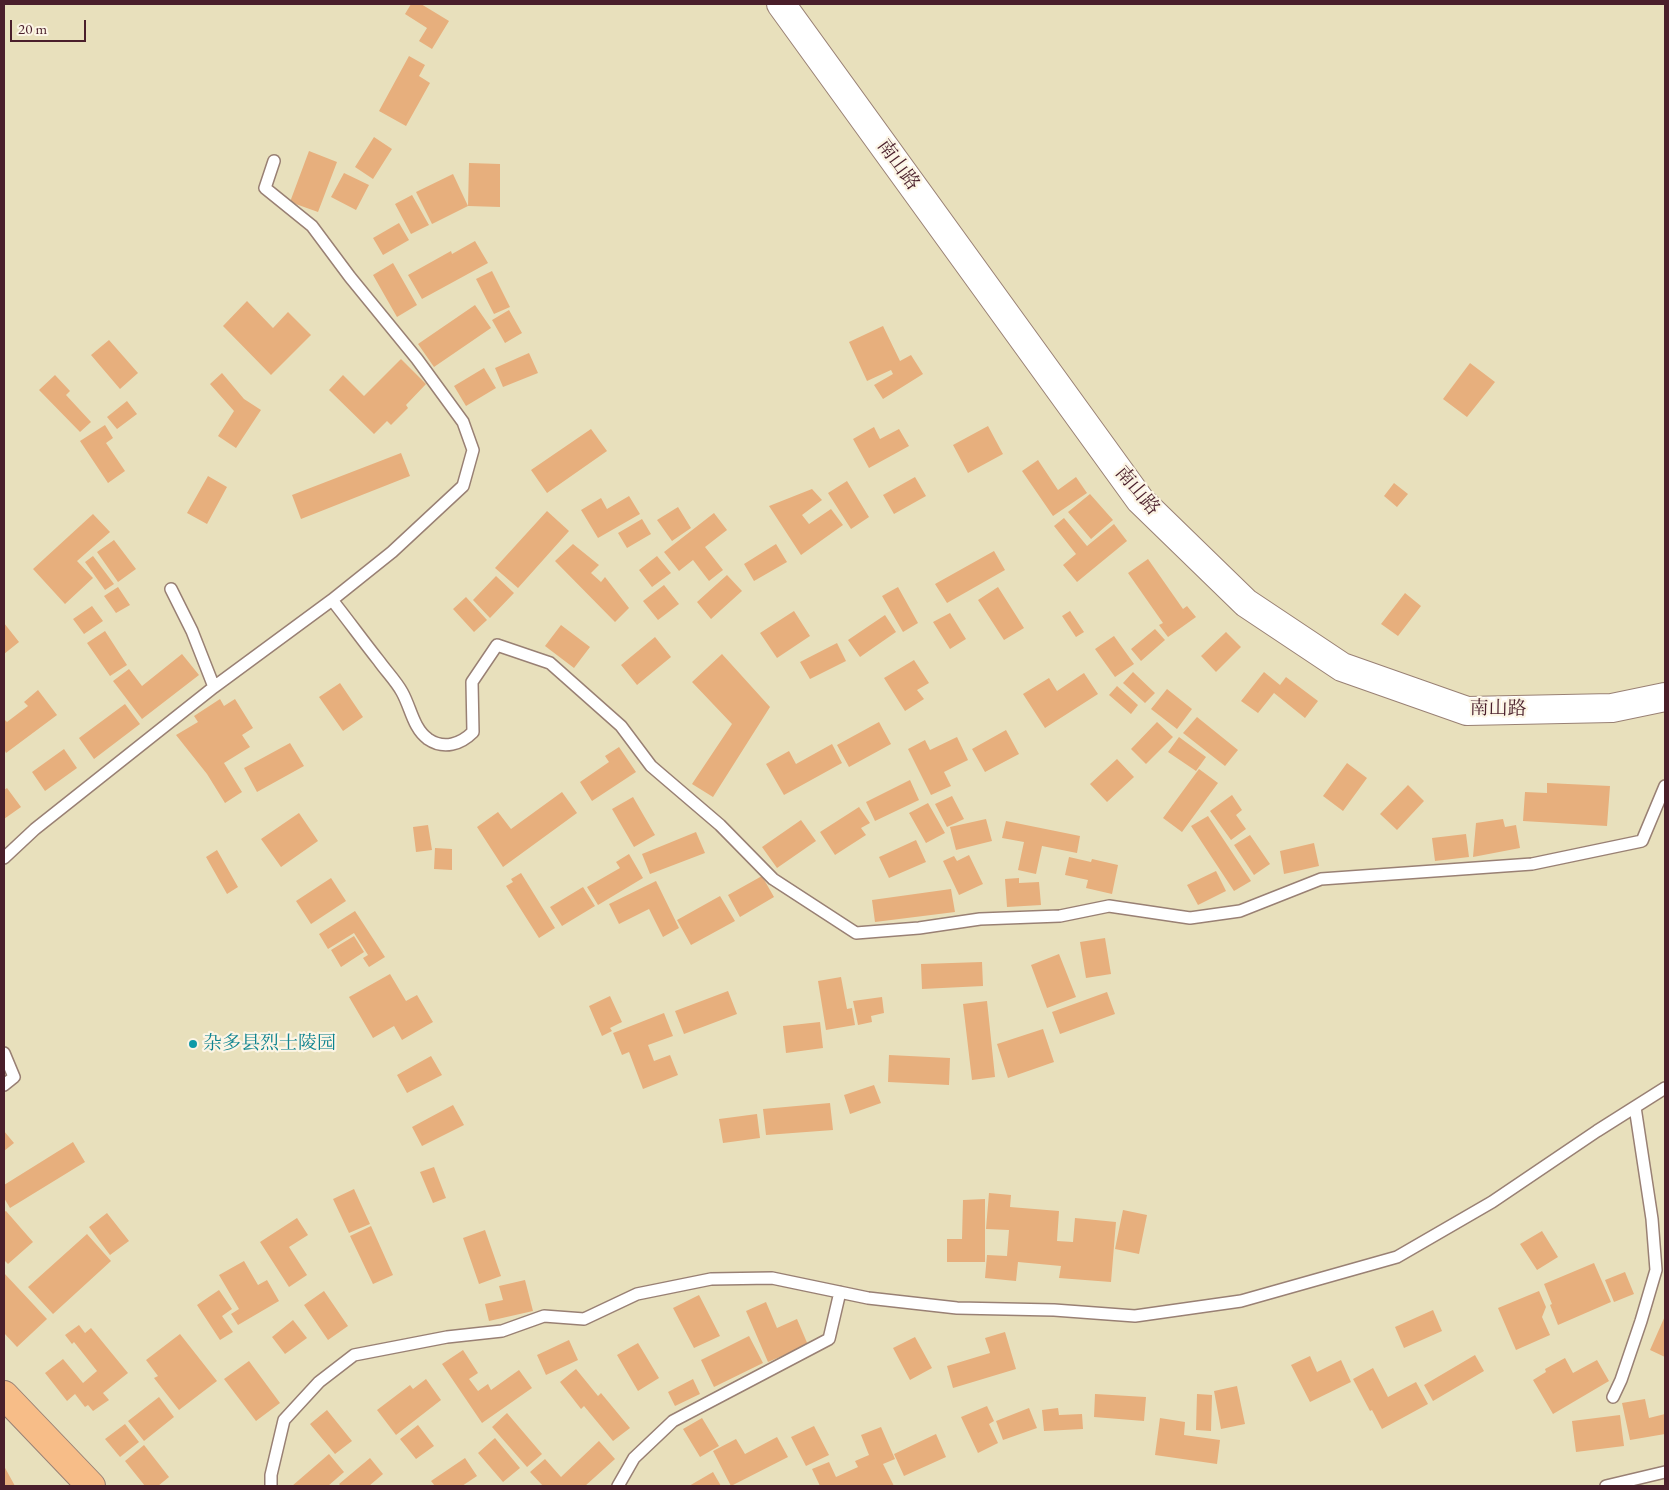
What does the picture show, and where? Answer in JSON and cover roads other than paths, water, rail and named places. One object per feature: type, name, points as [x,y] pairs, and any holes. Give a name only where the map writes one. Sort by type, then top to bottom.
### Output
[{"type":"main road","points":[[4,1395],[91,1486]]},
{"type":"street","name":"南山路","points":[[781,4],[1140,500],[1246,603],[1342,667],[1467,711],[1612,708],[1665,697]]},
{"type":"lane","points":[[4,858],[35,829],[214,687],[332,600],[392,552],[463,486],[473,450],[463,422],[417,359],[350,277],[312,226],[265,188],[274,161]]},
{"type":"lane","points":[[171,590],[192,630],[214,687]]},
{"type":"lane","points":[[332,600],[402,692],[417,726],[430,740],[448,745],[466,739],[473,732],[472,682],[497,644],[550,663],[621,726],[651,766],[720,826],[773,879],[856,933],[919,928],[980,919],[1060,916],[1109,906],[1190,918],[1240,911],[1322,879],[1532,864],[1642,841],[1665,786]]},
{"type":"lane","points":[[4,1053],[14,1077],[4,1085]]},
{"type":"lane","points":[[271,1486],[271,1475],[284,1420],[319,1382],[354,1355],[447,1337],[502,1330],[544,1316],[584,1319],[637,1294],[711,1279],[772,1278],[868,1298],[957,1308],[1054,1310],[1135,1316],[1241,1301],[1397,1257],[1492,1202],[1665,1088]]},
{"type":"lane","points":[[1613,1397],[1642,1321],[1656,1270],[1652,1219],[1635,1107]]},
{"type":"lane","points":[[618,1486],[634,1458],[673,1421],[828,1339],[840,1292]]},
{"type":"lane","points":[[1606,1486],[1665,1472]]},
{"type":"place","name":"杂多县烈士陵园","points":[[193,1044]]}]
